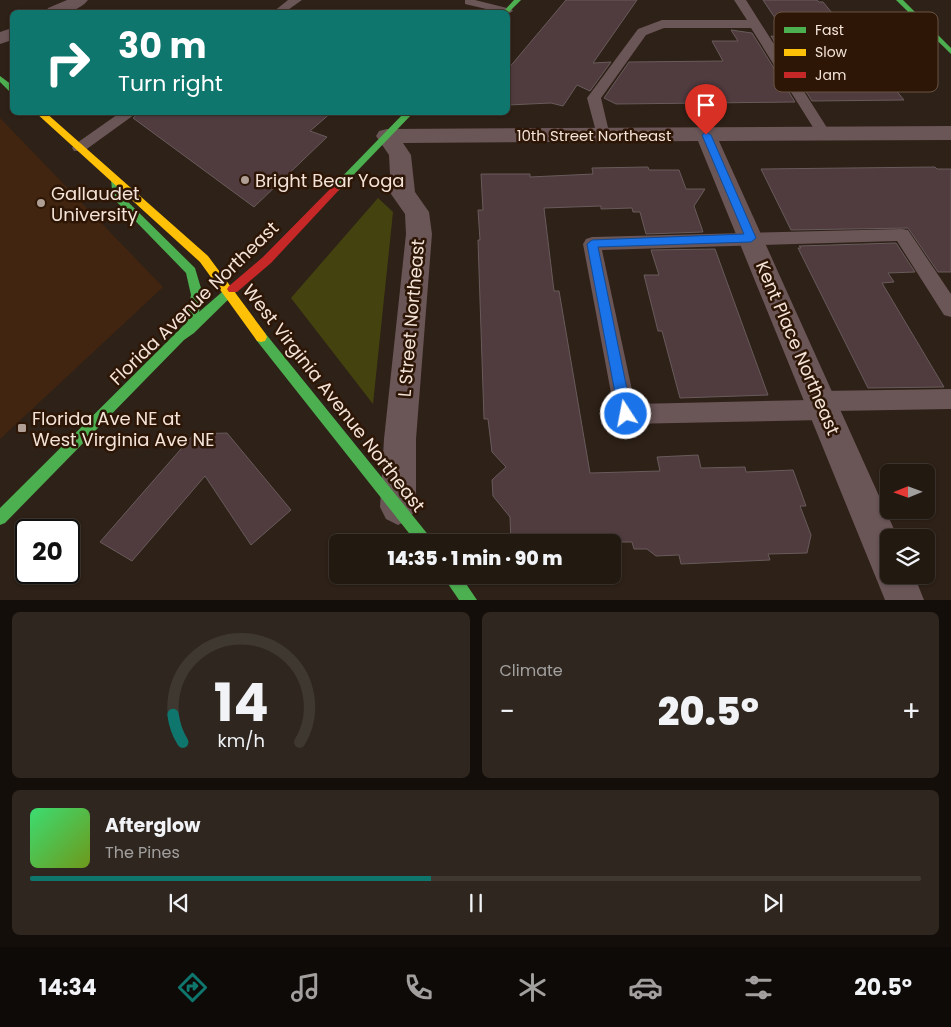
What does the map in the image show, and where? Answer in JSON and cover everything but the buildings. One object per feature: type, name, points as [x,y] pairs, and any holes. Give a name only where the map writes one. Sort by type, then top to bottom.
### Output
[{"type":"main road","points":[[508,10],[518,0]]},
{"type":"main road","points":[[899,0],[911,12]]},
{"type":"main road","points":[[938,39],[951,52]]},
{"type":"main road","points":[[0,78],[10,87]]},
{"type":"main road","name":"West Virginia Avenue Northeast","points":[[42,115],[204,259],[249,322],[419,534]]},
{"type":"main road","name":"Florida Avenue Northeast","points":[[0,518],[190,329],[267,260],[407,115]]},
{"type":"main road","points":[[116,180],[116,196],[191,271],[197,295],[190,329]]},
{"type":"main road","points":[[457,584],[469,600]]},
{"type":"street","points":[[58,10],[80,0]]},
{"type":"street","name":"10th Street Northeast","points":[[387,136],[951,133]]},
{"type":"street","name":"Kent Place Northeast","points":[[706,135],[880,540]]},
{"type":"street","name":"L Street Northeast","points":[[387,136],[400,155],[403,194],[417,212],[419,234],[400,439],[398,507]]},
{"type":"street","points":[[899,584],[905,600]]},
{"type":"lane","points":[[281,10],[296,0]]},
{"type":"lane","points":[[740,0],[774,54]]},
{"type":"lane","points":[[470,2],[499,10]]},
{"type":"lane","points":[[603,136],[594,98],[642,32],[662,24],[755,24]]},
{"type":"lane","points":[[798,92],[824,134]]},
{"type":"lane","points":[[80,148],[127,115]]},
{"type":"lane","points":[[951,309],[902,235],[592,244],[626,414],[951,399]]},
{"type":"shaded area","name":"Gallaudet University","points":[[0,118],[163,287],[0,439]]},
{"type":"shaded area","points":[[378,198],[393,212],[373,404],[291,298]]},
{"type":"traffic: fast","points":[[508,10],[518,0]]},
{"type":"traffic: fast","points":[[899,0],[911,12]]},
{"type":"traffic: fast","points":[[938,39],[951,52]]},
{"type":"traffic: fast","points":[[0,78],[10,87]]},
{"type":"traffic: fast","points":[[335,189],[407,115]]},
{"type":"traffic: fast","points":[[116,180],[116,196],[191,271],[197,295],[190,329]]},
{"type":"traffic: fast","points":[[0,518],[180,336],[233,289]]},
{"type":"traffic: fast","points":[[261,337],[419,534]]},
{"type":"traffic: fast","points":[[457,584],[469,600]]},
{"type":"traffic: slow","points":[[42,115],[204,259],[261,337]]},
{"type":"traffic: jam","points":[[233,289],[267,260],[335,189]]},
{"type":"place","name":"Bright Bear Yoga","points":[[245,180]]},
{"type":"place","name":"Gallaudet University","points":[[41,203]]},
{"type":"place","name":"Florida Ave NE at West Virginia Ave NE","points":[[22,428]]},
{"type":"route","points":[[626,414],[592,244],[751,238],[706,135]]}]
